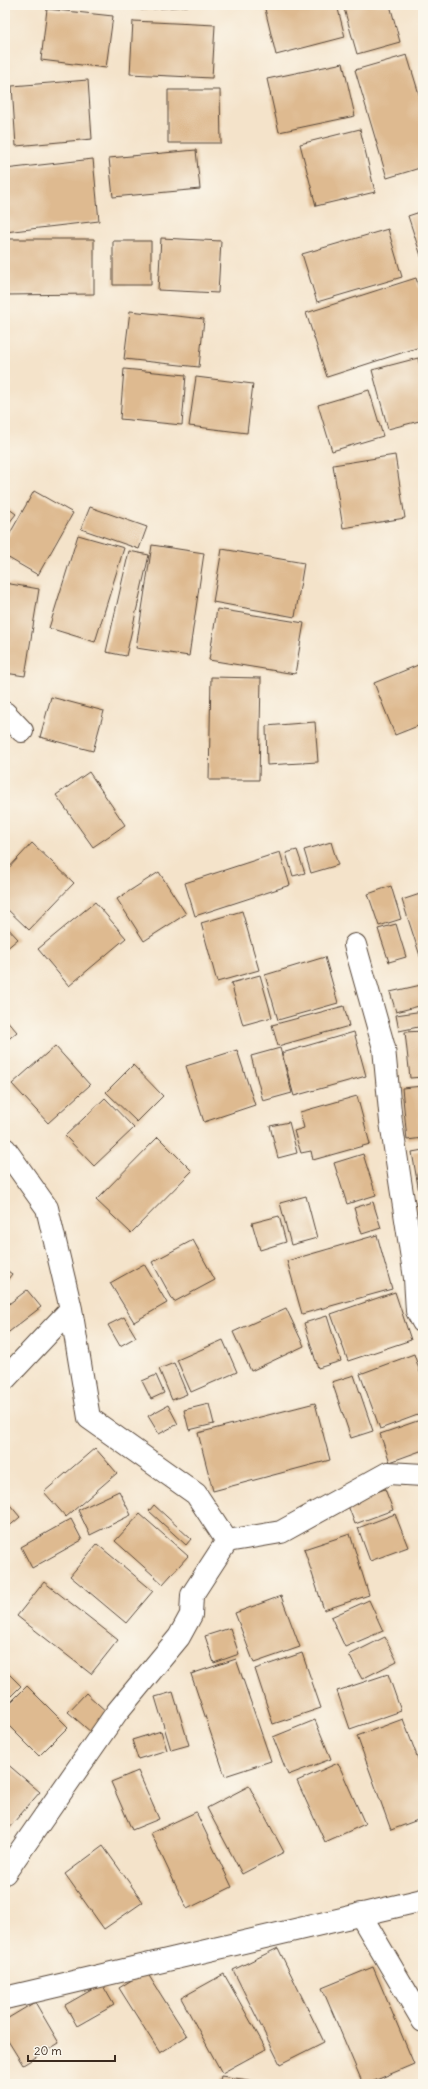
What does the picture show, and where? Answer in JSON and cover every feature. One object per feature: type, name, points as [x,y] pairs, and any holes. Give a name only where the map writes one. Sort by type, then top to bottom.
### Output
[{"type":"street","points":[[5,713],[22,731]]},
{"type":"street","points":[[355,945],[384,1048],[391,1122],[415,1278],[417,1311],[423,1322]]},
{"type":"street","points":[[5,1149],[47,1208],[71,1309],[89,1418],[196,1494],[227,1541]]},
{"type":"street","points":[[5,1379],[71,1309]]},
{"type":"street","points":[[5,1873],[117,1712],[179,1637],[191,1615],[192,1595],[227,1541],[281,1532],[388,1473],[423,1474]]},
{"type":"street","points":[[5,1998],[423,1900]]},
{"type":"street","points":[[360,1914],[423,2021]]},
{"type":"building","points":[[141,5],[188,5],[188,6],[141,10]]},
{"type":"building","points":[[281,5],[337,5],[345,37],[276,55],[265,9]]},
{"type":"building","points":[[343,5],[390,5],[400,42],[357,54]]},
{"type":"building","points":[[47,9],[113,16],[106,68],[41,60]]},
{"type":"building","points":[[133,21],[215,25],[212,78],[130,74]]},
{"type":"building","points":[[407,55],[423,107],[423,167],[387,178],[355,70]]},
{"type":"building","points":[[343,63],[355,116],[279,132],[267,79]]},
{"type":"building","points":[[88,80],[92,139],[16,146],[12,86]]},
{"type":"building","points":[[168,90],[220,90],[221,143],[168,143]]},
{"type":"building","points":[[360,129],[375,192],[316,206],[300,144]]},
{"type":"building","points":[[196,150],[200,189],[113,197],[109,158]]},
{"type":"building","points":[[93,159],[99,221],[5,232],[5,169]]},
{"type":"building","points":[[423,211],[423,262],[408,216]]},
{"type":"building","points":[[388,229],[402,277],[317,302],[302,254]]},
{"type":"building","points":[[161,238],[221,241],[218,293],[158,290]]},
{"type":"building","points":[[5,239],[94,239],[94,294],[5,295]]},
{"type":"building","points":[[113,241],[151,241],[151,285],[113,285]]},
{"type":"building","points":[[416,278],[423,301],[423,346],[327,377],[306,313]]},
{"type":"building","points":[[130,311],[204,319],[199,367],[124,359]]},
{"type":"building","points":[[418,358],[423,378],[423,420],[388,429],[372,370]]},
{"type":"building","points":[[124,369],[186,375],[182,425],[120,419]]},
{"type":"building","points":[[196,377],[253,384],[247,433],[189,426]]},
{"type":"building","points":[[369,390],[383,436],[332,451],[318,405]]},
{"type":"building","points":[[395,455],[405,518],[343,528],[333,465]]},
{"type":"building","points":[[34,491],[73,513],[38,575],[5,556],[5,542]]},
{"type":"building","points":[[5,506],[16,514],[5,528]]},
{"type":"building","points":[[90,507],[147,527],[139,549],[81,529]]},
{"type":"building","points":[[78,535],[124,548],[95,642],[49,628]]},
{"type":"building","points":[[152,545],[204,553],[189,656],[136,648]]},
{"type":"building","points":[[222,549],[304,563],[295,617],[213,602]]},
{"type":"building","points":[[129,551],[149,555],[126,656],[106,652]]},
{"type":"building","points":[[5,583],[39,589],[25,676],[5,673]]},
{"type":"building","points":[[217,609],[304,623],[295,674],[209,660]]},
{"type":"building","points":[[423,663],[423,724],[395,735],[374,683]]},
{"type":"building","points":[[211,677],[261,678],[259,780],[209,780]]},
{"type":"building","points":[[51,697],[104,711],[93,751],[40,737]]},
{"type":"building","points":[[315,722],[318,762],[267,765],[266,726]]},
{"type":"building","points":[[89,772],[125,825],[93,847],[56,795]]},
{"type":"building","points":[[331,842],[338,865],[311,873],[304,850]]},
{"type":"building","points":[[32,843],[74,883],[29,930],[5,907],[5,872]]},
{"type":"building","points":[[297,850],[305,873],[293,876],[286,853]]},
{"type":"building","points":[[280,852],[290,885],[195,916],[185,883]]},
{"type":"building","points":[[159,872],[186,914],[144,941],[117,899]]},
{"type":"building","points":[[391,886],[401,919],[379,926],[368,894]]},
{"type":"building","points":[[423,893],[423,959],[421,959],[402,900]]},
{"type":"building","points":[[95,902],[126,938],[69,986],[38,949]]},
{"type":"building","points":[[242,911],[259,970],[217,982],[201,923]]},
{"type":"building","points":[[396,924],[406,957],[389,962],[378,929]]},
{"type":"building","points":[[5,925],[18,939],[5,950]]},
{"type":"building","points":[[325,957],[338,1003],[278,1020],[265,975]]},
{"type":"building","points":[[260,975],[272,1017],[243,1025],[231,983]]},
{"type":"building","points":[[421,985],[423,1005],[396,1012],[390,992]]},
{"type":"building","points":[[344,1006],[349,1026],[278,1046],[272,1025]]},
{"type":"building","points":[[423,1011],[423,1026],[399,1031],[396,1015]]},
{"type":"building","points":[[5,1018],[17,1032],[5,1042]]},
{"type":"building","points":[[423,1031],[423,1077],[410,1078],[405,1032]]},
{"type":"building","points":[[354,1032],[366,1076],[294,1096],[282,1053]]},
{"type":"building","points":[[55,1046],[90,1085],[48,1123],[12,1084]]},
{"type":"building","points":[[280,1048],[292,1093],[263,1101],[251,1056]]},
{"type":"building","points":[[237,1050],[255,1105],[204,1122],[186,1066]]},
{"type":"building","points":[[133,1065],[163,1096],[137,1122],[106,1092]]},
{"type":"building","points":[[423,1086],[423,1138],[407,1140],[402,1088]]},
{"type":"building","points":[[357,1096],[370,1144],[313,1160],[311,1151],[301,1153],[294,1131],[304,1128],[300,1112]]},
{"type":"building","points":[[105,1098],[134,1128],[94,1166],[65,1136]]},
{"type":"building","points":[[289,1122],[297,1153],[278,1158],[270,1126]]},
{"type":"building","points":[[158,1137],[192,1171],[131,1233],[96,1200]]},
{"type":"building","points":[[423,1150],[423,1191],[419,1192],[412,1152]]},
{"type":"building","points":[[363,1154],[376,1195],[347,1204],[334,1163]]},
{"type":"building","points":[[306,1196],[317,1238],[291,1245],[280,1203]]},
{"type":"building","points":[[423,1201],[423,1243],[416,1244],[411,1203]]},
{"type":"building","points":[[373,1202],[381,1228],[362,1234],[354,1208]]},
{"type":"building","points":[[279,1216],[286,1242],[260,1250],[252,1223]]},
{"type":"building","points":[[377,1235],[392,1289],[302,1314],[287,1261]]},
{"type":"building","points":[[193,1240],[215,1280],[174,1302],[152,1262]]},
{"type":"building","points":[[144,1264],[167,1303],[134,1322],[110,1283]]},
{"type":"building","points":[[5,1269],[12,1274],[5,1283]]},
{"type":"building","points":[[27,1290],[41,1307],[5,1335],[5,1307]]},
{"type":"building","points":[[395,1292],[411,1340],[348,1361],[331,1314]]},
{"type":"building","points":[[286,1308],[304,1346],[251,1371],[233,1332]]},
{"type":"building","points":[[327,1316],[341,1361],[318,1368],[304,1323]]},
{"type":"building","points":[[124,1317],[136,1337],[120,1346],[108,1325]]},
{"type":"building","points":[[223,1340],[237,1372],[191,1392],[177,1360]]},
{"type":"building","points":[[414,1354],[423,1381],[423,1413],[380,1429],[360,1374]]},
{"type":"building","points":[[174,1363],[187,1394],[172,1400],[159,1369]]},
{"type":"building","points":[[156,1375],[164,1393],[151,1399],[142,1381]]},
{"type":"building","points":[[354,1375],[373,1431],[351,1438],[332,1382]]},
{"type":"building","points":[[315,1403],[330,1460],[213,1491],[198,1433]]},
{"type":"building","points":[[209,1404],[214,1424],[189,1430],[184,1410]]},
{"type":"building","points":[[168,1405],[178,1424],[159,1434],[148,1416]]},
{"type":"building","points":[[423,1419],[423,1450],[390,1462],[380,1434]]},
{"type":"building","points":[[95,1448],[117,1473],[66,1517],[44,1492]]},
{"type":"building","points":[[385,1489],[393,1510],[355,1524],[347,1503]]},
{"type":"building","points":[[119,1491],[131,1515],[90,1535],[78,1510]]},
{"type":"building","points":[[5,1499],[20,1517],[5,1530]]},
{"type":"building","points":[[154,1505],[191,1539],[186,1545],[149,1511]]},
{"type":"building","points":[[140,1514],[188,1556],[163,1584],[115,1541]]},
{"type":"building","points":[[395,1514],[408,1547],[370,1561],[358,1528]]},
{"type":"building","points":[[71,1519],[82,1540],[32,1568],[21,1547]]},
{"type":"building","points":[[350,1534],[369,1595],[324,1610],[304,1549]]},
{"type":"building","points":[[97,1544],[153,1591],[126,1623],[70,1576]]},
{"type":"building","points":[[44,1582],[118,1640],[91,1674],[17,1616]]},
{"type":"building","points":[[281,1596],[300,1647],[254,1663],[235,1613]]},
{"type":"building","points":[[369,1600],[383,1631],[345,1647],[331,1617]]},
{"type":"building","points":[[230,1628],[239,1654],[214,1663],[205,1636]]},
{"type":"building","points":[[385,1637],[397,1661],[362,1679],[349,1655]]},
{"type":"building","points":[[302,1653],[321,1708],[273,1724],[255,1669]]},
{"type":"building","points":[[236,1659],[271,1761],[225,1776],[191,1674]]},
{"type":"building","points":[[5,1670],[21,1686],[5,1702]]},
{"type":"building","points":[[388,1674],[401,1711],[350,1729],[337,1691]]},
{"type":"building","points":[[27,1686],[68,1727],[39,1756],[5,1722],[5,1708]]},
{"type":"building","points":[[173,1692],[189,1745],[171,1750],[155,1697]]},
{"type":"building","points":[[86,1693],[109,1714],[92,1733],[68,1712]]},
{"type":"building","points":[[403,1719],[423,1772],[423,1818],[391,1830],[357,1736]]},
{"type":"building","points":[[315,1720],[331,1759],[288,1775],[273,1737]]},
{"type":"building","points":[[161,1731],[167,1750],[138,1759],[132,1740]]},
{"type":"building","points":[[5,1762],[40,1792],[7,1830],[5,1828]]},
{"type":"building","points":[[338,1763],[365,1824],[325,1842],[297,1781]]},
{"type":"building","points":[[138,1771],[159,1819],[132,1830],[111,1782]]},
{"type":"building","points":[[249,1786],[284,1852],[242,1874],[207,1808]]},
{"type":"building","points":[[196,1812],[232,1887],[187,1909],[151,1833]]},
{"type":"building","points":[[103,1846],[143,1902],[104,1929],[65,1874]]},
{"type":"building","points":[[278,1948],[324,2042],[280,2064],[233,1970]]},
{"type":"building","points":[[373,1967],[414,2064],[367,2084],[363,2084],[322,1988]]},
{"type":"building","points":[[146,1971],[187,2036],[160,2053],[119,1988]]},
{"type":"building","points":[[224,1974],[266,2049],[222,2073],[181,1998]]},
{"type":"building","points":[[102,1984],[114,2005],[77,2026],[65,2005]]},
{"type":"building","points":[[35,2002],[59,2043],[23,2065],[5,2036],[5,2020]]},
{"type":"building","points":[[221,2076],[269,2083],[269,2084],[219,2084]]}]
